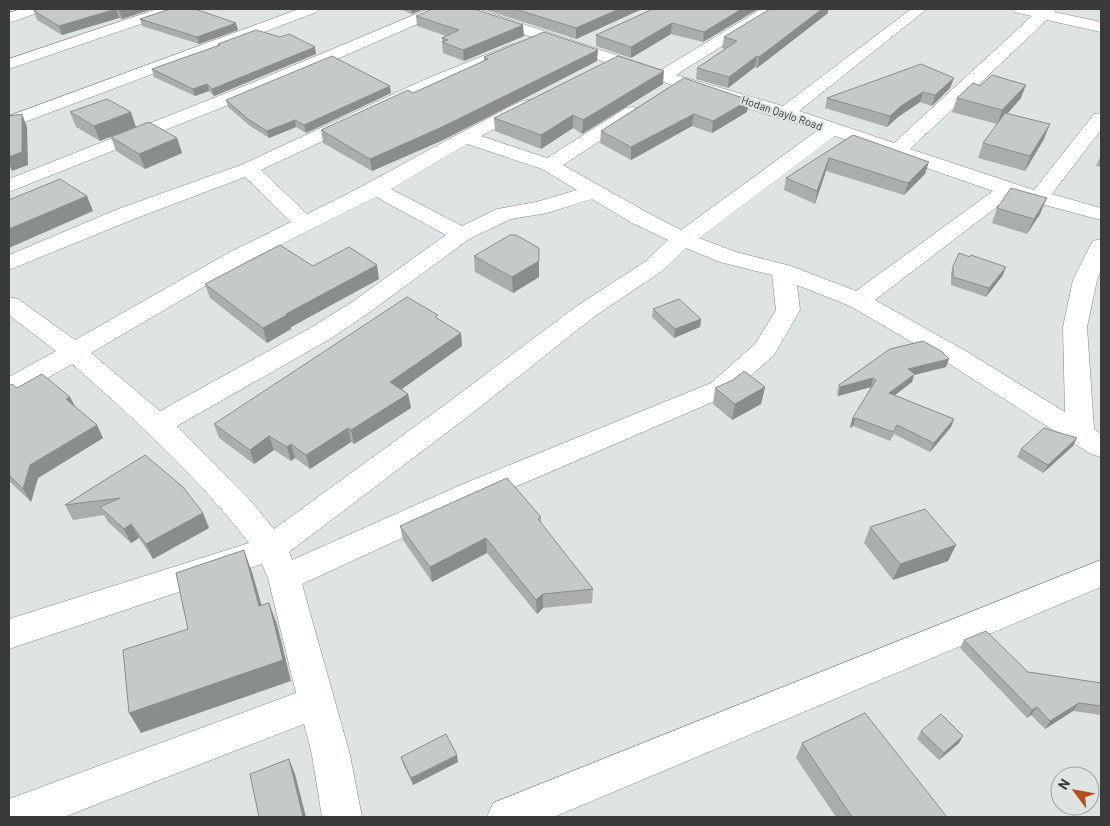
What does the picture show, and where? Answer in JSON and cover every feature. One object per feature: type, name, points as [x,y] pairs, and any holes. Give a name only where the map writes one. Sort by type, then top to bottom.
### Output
[{"type":"street","points":[[9,18],[35,9]]},
{"type":"street","points":[[9,64],[171,9]]},
{"type":"street","points":[[9,122],[312,9]]},
{"type":"street","points":[[9,186],[260,86],[440,9]]},
{"type":"street","name":"Hodan Qaylo Road","points":[[464,9],[616,60],[670,83],[786,113],[831,130],[1008,189],[1101,214]]},
{"type":"street","points":[[489,16],[506,9]]},
{"type":"street","points":[[670,83],[771,9]]},
{"type":"street","points":[[786,113],[920,9]]},
{"type":"street","points":[[1019,9],[1046,12],[1101,27]]},
{"type":"street","points":[[896,151],[1046,12]]},
{"type":"street","points":[[9,263],[126,214],[248,168],[434,82],[543,36]]},
{"type":"street","points":[[577,47],[595,39]]},
{"type":"street","points":[[590,74],[616,60]]},
{"type":"street","points":[[9,388],[238,257],[376,189],[465,137],[545,97]]},
{"type":"street","points":[[549,164],[648,103]]},
{"type":"street","points":[[1039,197],[1101,118]]},
{"type":"street","points":[[9,634],[271,548],[460,408],[586,311],[654,266],[682,239],[831,130]]},
{"type":"street","points":[[465,137],[549,164],[593,192],[682,239],[728,257],[783,271],[859,301],[955,356],[1091,440]]},
{"type":"street","points":[[248,168],[304,224]]},
{"type":"street","points":[[376,189],[461,234]]},
{"type":"street","points":[[859,301],[1008,189]]},
{"type":"street","points":[[158,424],[321,333],[361,307],[461,234],[505,214],[539,208],[593,192]]},
{"type":"street","points":[[1091,440],[1075,327],[1085,280],[1101,246]]},
{"type":"street","points":[[284,578],[474,492],[720,389],[764,350],[788,310],[783,271]]},
{"type":"street","points":[[9,304],[74,352],[158,424],[239,508],[271,548],[284,578],[331,755],[342,817]]},
{"type":"street","points":[[506,817],[1101,573]]},
{"type":"street","points":[[13,817],[317,702]]},
{"type":"building","points":[[39,9],[116,9],[59,26],[34,11]]},
{"type":"building","points":[[170,9],[195,9],[236,23],[197,37],[140,19]]},
{"type":"building","points":[[432,9],[474,9],[523,25],[463,50],[442,42],[448,40],[442,38],[459,30],[416,16]]},
{"type":"building","points":[[515,9],[619,9],[576,28]]},
{"type":"building","points":[[653,9],[742,9],[704,32],[672,23],[631,47],[596,35]]},
{"type":"building","points":[[770,9],[822,9],[759,57],[757,56],[729,77],[697,68],[737,41],[724,37]]},
{"type":"building","points":[[256,30],[280,37],[289,34],[315,47],[212,89],[207,84],[193,89],[152,69],[220,45],[218,44]]},
{"type":"building","points":[[544,32],[598,50],[442,127],[370,159],[321,130],[408,90],[413,93],[488,59],[484,57]]},
{"type":"building","points":[[332,56],[390,86],[304,125],[295,120],[267,131],[248,119],[226,100]]},
{"type":"building","points":[[618,56],[664,71],[583,120],[573,115],[541,135],[494,118]]},
{"type":"building","points":[[921,64],[954,78],[935,95],[923,92],[901,106],[890,116],[827,98]]},
{"type":"building","points":[[992,75],[1026,85],[1002,110],[957,98],[973,83],[980,86]]},
{"type":"building","points":[[684,78],[749,100],[713,121],[694,114],[631,147],[601,131]]},
{"type":"building","points":[[107,99],[131,112],[94,126],[70,112]]},
{"type":"building","points":[[1005,113],[1050,124],[1030,156],[983,143]]},
{"type":"building","points":[[22,114],[22,152],[9,157],[9,116]]},
{"type":"building","points":[[149,122],[177,138],[139,154],[111,137]]},
{"type":"building","points":[[853,135],[929,162],[908,183],[829,158],[817,191],[786,178]]},
{"type":"building","points":[[60,179],[87,196],[9,229],[9,200]]},
{"type":"building","points":[[1011,188],[1047,198],[1034,219],[997,208]]},
{"type":"building","points":[[510,235],[516,235],[539,248],[539,261],[512,277],[474,256]]},
{"type":"building","points":[[280,245],[313,266],[349,247],[377,265],[263,328],[205,284]]},
{"type":"building","points":[[959,253],[970,257],[971,255],[1006,267],[989,288],[953,277],[953,266]]},
{"type":"building","points":[[407,297],[438,315],[435,317],[461,333],[390,382],[408,394],[351,430],[348,428],[306,455],[291,444],[287,447],[269,436],[250,450],[214,424]]},
{"type":"building","points":[[679,299],[701,319],[675,329],[653,309]]},
{"type":"building","points":[[923,341],[941,351],[949,359],[908,369],[915,374],[889,393],[954,419],[934,443],[897,425],[893,432],[856,418],[852,419],[876,380],[873,378],[840,387],[839,385],[890,349]]},
{"type":"building","points":[[744,371],[765,387],[735,404],[715,388],[733,380]]},
{"type":"building","points":[[42,374],[70,397],[66,399],[97,425],[30,465],[23,489],[9,475],[9,386],[12,384],[17,388]]},
{"type":"building","points":[[1044,428],[1077,438],[1048,465],[1021,449]]},
{"type":"building","points":[[145,455],[183,487],[203,513],[146,544],[131,524],[124,529],[100,507],[120,498],[65,505]]},
{"type":"building","points":[[507,478],[541,517],[538,519],[593,589],[543,594],[536,600],[486,538],[430,567],[400,526]]},
{"type":"building","points":[[925,509],[956,545],[900,564],[870,527]]},
{"type":"building","points":[[244,550],[259,606],[269,603],[283,660],[129,713],[123,650],[188,629],[176,573]]},
{"type":"building","points":[[986,631],[1028,672],[1101,683],[1101,706],[1079,703],[1050,721],[1037,707],[1032,710],[964,640]]},
{"type":"building","points":[[865,713],[947,817],[852,817],[802,743]]},
{"type":"building","points":[[941,714],[963,736],[944,753],[921,731]]},
{"type":"building","points":[[446,734],[457,755],[411,778],[401,757]]},
{"type":"building","points":[[289,759],[303,817],[259,817],[250,774]]}]
